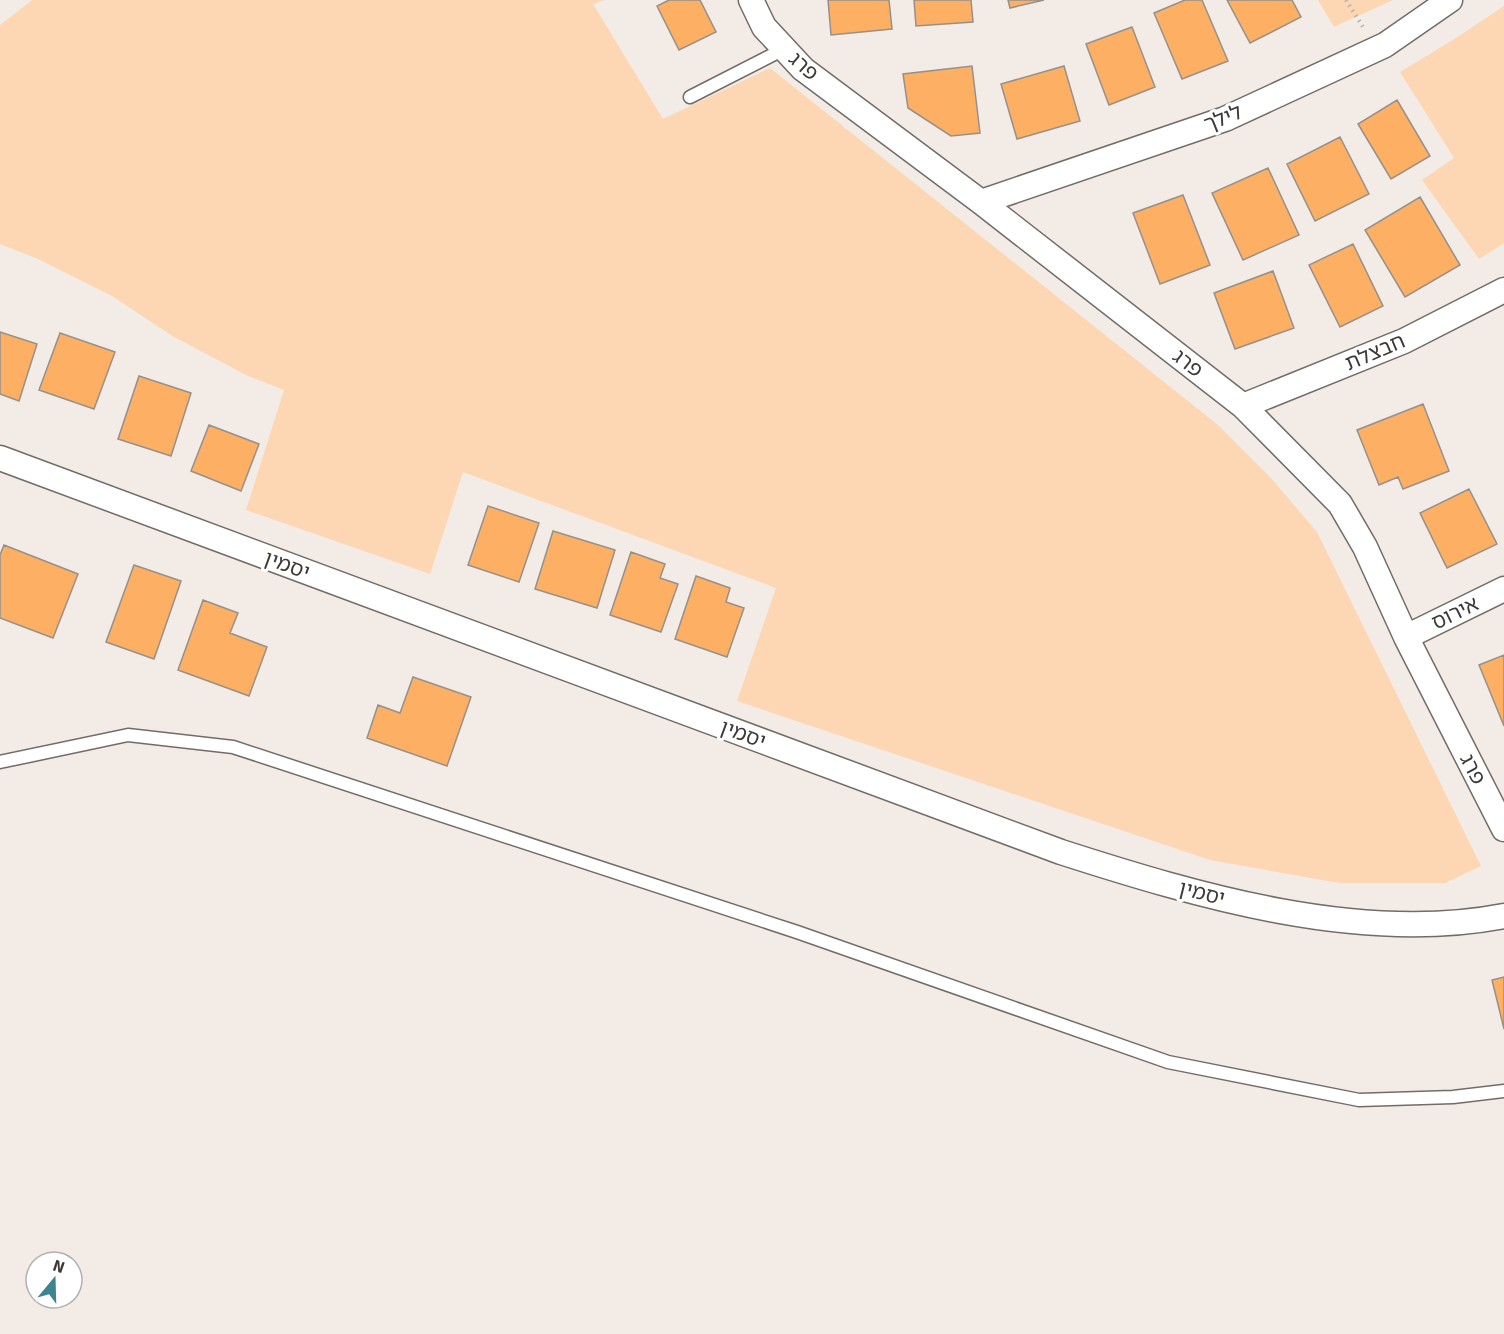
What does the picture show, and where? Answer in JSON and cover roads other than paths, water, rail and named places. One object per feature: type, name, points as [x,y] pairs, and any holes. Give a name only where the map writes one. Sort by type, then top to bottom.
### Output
[{"type":"street","name":"פרג","points":[[751,0],[765,27],[803,69],[981,202],[1243,406],[1340,504],[1365,547],[1406,637],[1504,830]]},
{"type":"street","name":"לילך","points":[[981,202],[1225,119],[1385,45],[1450,0]]},
{"type":"street","name":"חבצלת","points":[[1243,406],[1404,341],[1504,290]]},
{"type":"street","name":"יסמין","points":[[0,458],[1050,848],[1136,876],[1230,900],[1325,917],[1399,925],[1473,922],[1504,916]]},
{"type":"street","name":"אירוס","points":[[1406,637],[1504,589]]},
{"type":"lane","points":[[690,97],[784,49]]},
{"type":"lane","points":[[0,762],[128,735],[233,747],[798,932],[1168,1062],[1359,1100],[1453,1097],[1504,1091]]}]
